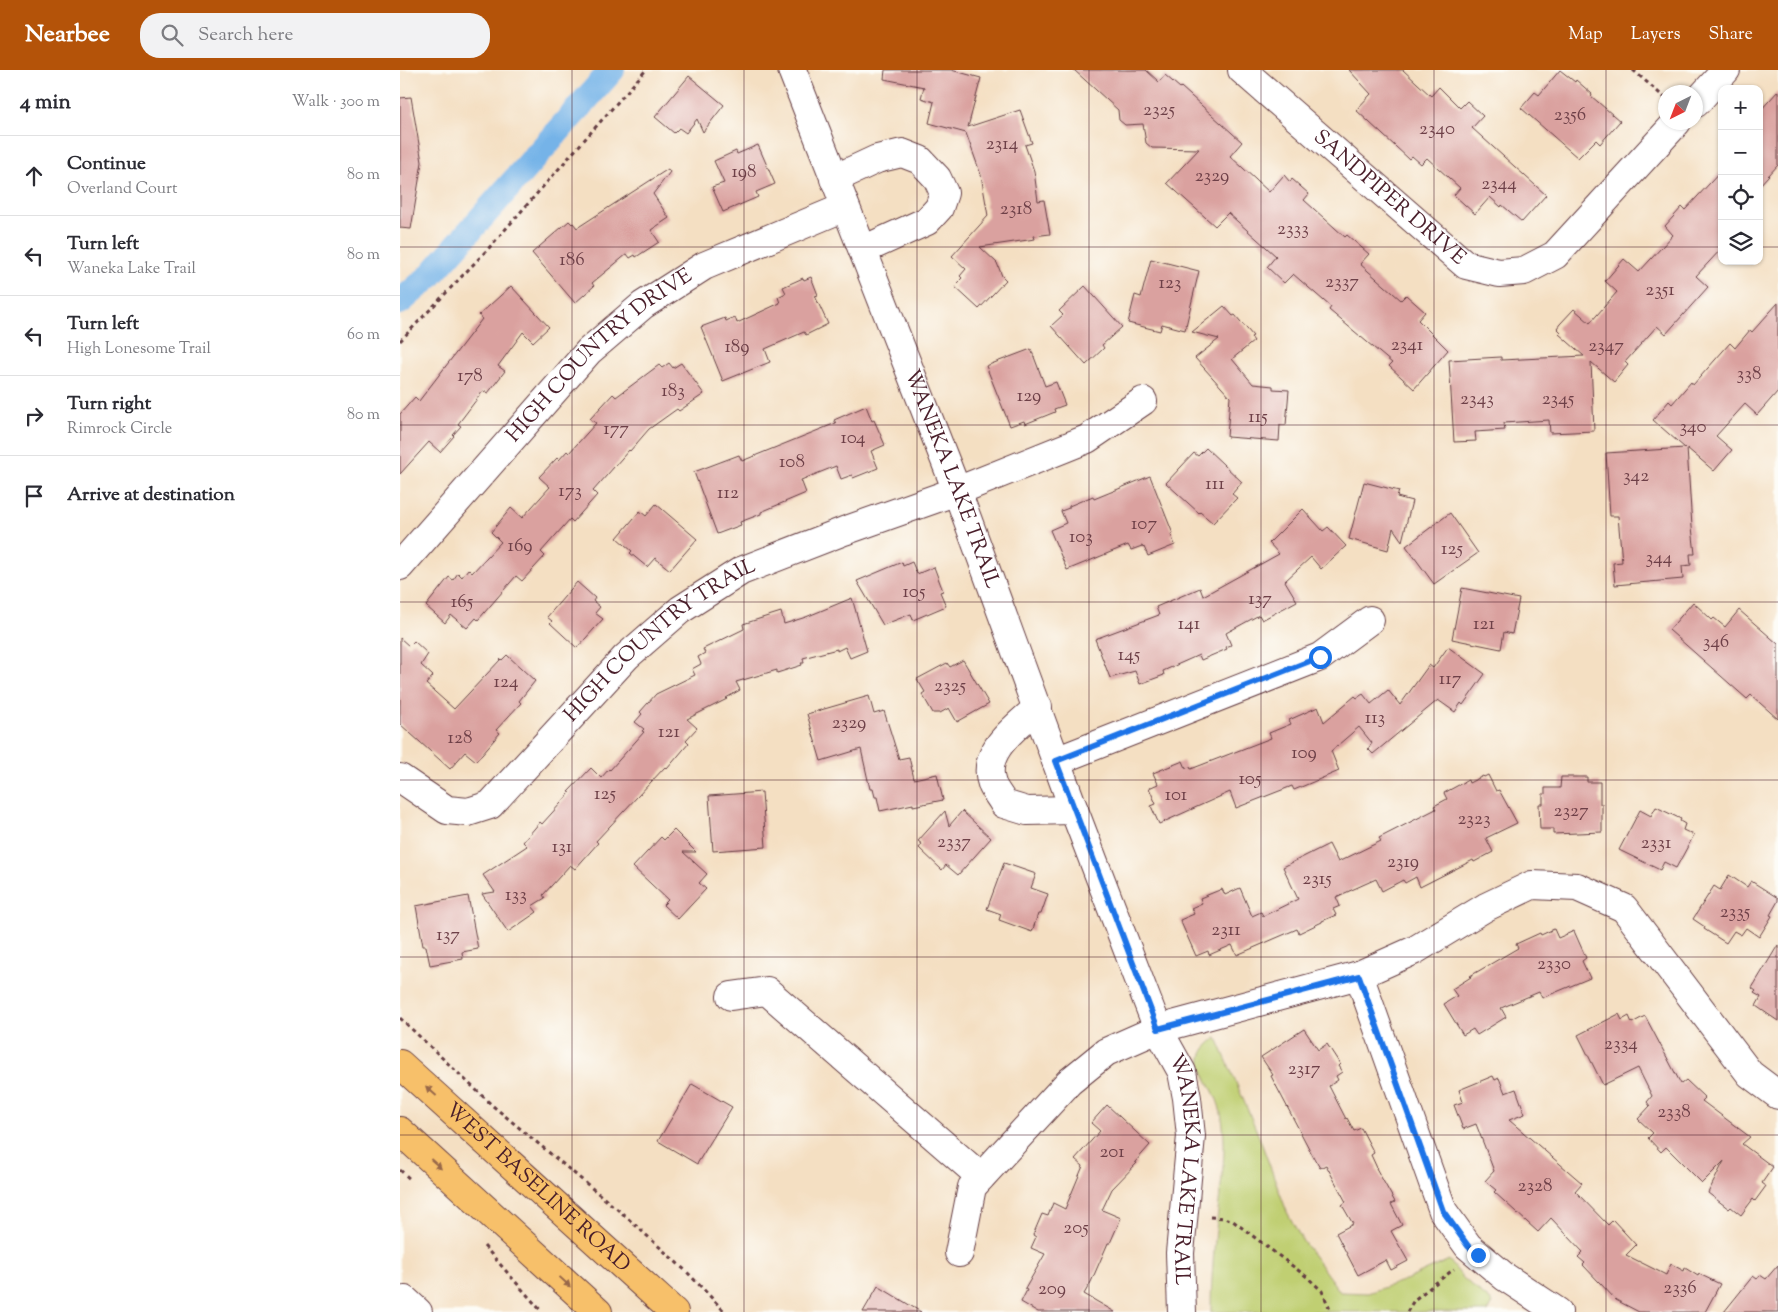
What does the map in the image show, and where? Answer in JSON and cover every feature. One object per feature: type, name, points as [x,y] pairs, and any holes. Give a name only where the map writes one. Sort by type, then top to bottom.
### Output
[{"type":"main road","name":"WEST BASELINE ROAD","points":[[400,1064],[674,1312]]},
{"type":"main road","points":[[400,1131],[597,1312]]},
{"type":"street","name":"WANEKA LAKE TRAIL","points":[[792,70],[958,491],[1074,810],[1158,1029],[1182,1072],[1188,1098],[1191,1136],[1180,1253],[1182,1312]]},
{"type":"street","name":"SANDPIPER DRIVE","points":[[1242,70],[1466,265],[1499,273],[1524,270],[1555,256],[1670,130]]},
{"type":"street","points":[[1703,95],[1726,70]]},
{"type":"street","points":[[834,179],[877,159],[902,153],[920,160],[936,178],[944,194],[940,208],[927,221],[863,250]]},
{"type":"street","name":"HIGH COUNTRY DRIVE","points":[[400,566],[589,352],[643,305],[704,266],[846,206]]},
{"type":"street","name":"HIGH COUNTRY TRAIL","points":[[400,778],[447,810],[468,812],[490,805],[626,657],[680,610],[741,571],[844,531],[958,491],[1087,438],[1143,401]]},
{"type":"street","points":[[1056,761],[1320,657],[1370,620]]},
{"type":"street","points":[[1038,707],[999,743],[990,761],[992,783],[1004,804],[1027,811],[1074,810]]},
{"type":"street","points":[[960,1253],[972,1187],[1069,1082],[1106,1052],[1158,1029],[1359,976],[1415,950],[1486,907],[1532,885],[1577,887],[1624,908],[1750,1074],[1778,1095]]},
{"type":"street","points":[[1359,976],[1443,1211],[1468,1246],[1478,1255],[1505,1278],[1558,1312]]},
{"type":"street","points":[[731,996],[767,990],[981,1177]]},
{"type":"path","points":[[400,341],[488,249],[646,70]]},
{"type":"path","points":[[1633,70],[1658,92]]},
{"type":"path","points":[[400,1018],[493,1106],[637,1227],[687,1272],[724,1312]]},
{"type":"path","points":[[400,1170],[415,1183]]},
{"type":"path","points":[[1184,1214],[1224,1218],[1233,1221],[1307,1277],[1322,1291],[1331,1312]]},
{"type":"path","points":[[477,1240],[542,1312]]},
{"type":"path","points":[[1407,1312],[1414,1300],[1459,1265],[1478,1255]]},
{"type":"green space","points":[[1217,1038],[1258,1134],[1287,1212],[1302,1240],[1340,1292],[1368,1293],[1408,1279],[1449,1260],[1463,1278],[1493,1303],[1488,1312],[1211,1312],[1212,1271],[1223,1164],[1224,1135],[1219,1106],[1204,1075],[1201,1060],[1208,1045]]},
{"type":"building","points":[[885,70],[951,70],[981,78],[968,127],[1020,110],[1032,143],[1025,145],[1034,171],[1038,201],[1044,200],[1050,234],[1034,236],[1035,239],[980,247],[997,263],[1002,276],[1006,280],[979,309],[954,286],[962,278],[960,276],[966,269],[952,256],[988,216],[981,175],[966,133],[929,123],[934,102],[921,98],[924,87],[884,79]]},
{"type":"building","points":[[1074,70],[1146,70],[1159,82],[1165,75],[1242,142],[1230,156],[1269,192],[1284,175],[1290,182],[1292,179],[1309,194],[1304,200],[1345,237],[1347,235],[1369,254],[1360,264],[1401,300],[1406,295],[1425,312],[1418,320],[1448,350],[1414,389],[1389,366],[1392,363],[1329,310],[1331,307],[1293,274],[1284,283],[1267,267],[1276,256],[1228,213],[1215,226],[1167,183],[1199,149],[1152,148],[1146,143],[1143,124],[1125,125],[1119,120],[1118,110]]},
{"type":"building","points":[[1349,70],[1403,70],[1431,96],[1439,87],[1460,108],[1467,101],[1483,116],[1472,128],[1546,195],[1522,222],[1490,197],[1475,214],[1454,195],[1460,188],[1427,158],[1421,164],[1412,156],[1409,159],[1356,110],[1371,94]]},
{"type":"building","points":[[1560,70],[1575,82],[1576,80],[1620,121],[1600,144],[1596,140],[1578,158],[1521,108],[1535,92],[1539,95]]},
{"type":"building","points":[[689,76],[724,105],[703,132],[697,119],[686,133],[679,128],[674,133],[655,117]]},
{"type":"building","points":[[1778,91],[1778,165],[1763,182],[1763,130],[1763,108]]},
{"type":"building","points":[[411,97],[422,162],[411,229],[400,228],[400,98]]},
{"type":"building","points":[[758,145],[775,184],[756,192],[758,197],[723,212],[712,187],[724,183],[714,161],[736,151],[737,154]]},
{"type":"building","points":[[668,169],[670,172],[653,194],[669,218],[651,230],[659,242],[636,257],[635,255],[630,258],[627,254],[592,283],[594,286],[575,303],[532,253],[569,221],[577,228]]},
{"type":"building","points":[[1718,174],[1718,252],[1696,276],[1708,287],[1666,334],[1657,326],[1625,362],[1628,365],[1614,382],[1591,362],[1594,431],[1550,433],[1549,420],[1504,423],[1505,430],[1475,432],[1476,441],[1454,442],[1449,360],[1501,357],[1501,360],[1584,356],[1559,334],[1561,332],[1557,328],[1574,309],[1590,323],[1617,292],[1605,281],[1624,259],[1639,272],[1673,235],[1665,226],[1682,207],[1685,210]]},
{"type":"building","points":[[1151,259],[1199,271],[1185,330],[1162,324],[1160,331],[1128,323],[1135,295],[1141,297]]},
{"type":"building","points":[[811,277],[818,295],[815,296],[828,324],[806,335],[804,332],[765,349],[770,362],[723,381],[701,327],[725,318],[726,321],[735,317],[737,323],[780,303],[778,297],[786,293],[783,287],[803,278],[804,280]]},
{"type":"building","points":[[511,286],[549,327],[533,342],[523,332],[498,366],[505,371],[488,393],[483,391],[458,424],[461,426],[454,436],[440,452],[429,442],[400,474],[400,414],[415,397],[419,401],[482,319],[479,315]]},
{"type":"building","points":[[1085,286],[1122,327],[1102,345],[1104,348],[1086,365],[1051,326],[1063,315],[1059,311]]},
{"type":"building","points":[[1778,303],[1778,391],[1757,415],[1745,404],[1716,436],[1732,450],[1714,471],[1687,448],[1695,554],[1690,554],[1691,565],[1682,566],[1683,579],[1615,585],[1613,563],[1622,562],[1618,516],[1610,516],[1606,453],[1685,448],[1653,420],[1669,401],[1672,404],[1691,382],[1693,385],[1730,343],[1735,348],[1750,330],[1752,332]]},
{"type":"building","points":[[1224,306],[1233,316],[1235,315],[1253,336],[1251,337],[1254,341],[1232,359],[1253,384],[1273,386],[1273,389],[1289,390],[1286,425],[1280,425],[1279,441],[1227,437],[1230,397],[1195,358],[1219,339],[1192,332]]},
{"type":"building","points":[[1031,349],[1045,386],[1056,382],[1065,405],[1054,409],[1055,412],[1025,424],[1024,421],[1010,426],[986,366]]},
{"type":"building","points":[[669,363],[673,368],[681,363],[704,394],[679,411],[677,409],[649,429],[593,491],[597,495],[573,522],[570,519],[541,552],[545,556],[522,581],[516,576],[478,620],[476,618],[467,628],[451,615],[445,623],[426,606],[449,577],[453,580],[458,573],[462,577],[468,569],[472,573],[501,542],[491,532],[511,508],[522,518],[550,487],[539,477],[557,458],[559,460],[567,451],[569,453],[596,423],[590,419],[613,394],[616,397],[659,365],[662,368]]},
{"type":"building","points":[[866,406],[885,445],[871,451],[878,468],[853,478],[852,475],[841,479],[836,466],[801,480],[806,493],[740,522],[741,525],[717,534],[694,472],[739,455],[742,461],[836,423],[834,420]]},
{"type":"building","points":[[1206,448],[1242,482],[1232,494],[1237,498],[1213,523],[1166,483],[1194,453],[1198,456]]},
{"type":"building","points":[[1150,476],[1173,534],[1171,535],[1175,545],[1148,556],[1144,547],[1131,550],[1128,545],[1067,570],[1050,530],[1066,523],[1061,511],[1093,496],[1094,499]]},
{"type":"building","points":[[1364,482],[1399,491],[1397,497],[1412,501],[1402,541],[1393,528],[1388,550],[1349,539]]},
{"type":"building","points":[[656,504],[697,539],[670,570],[655,558],[647,567],[630,553],[632,551],[617,538],[640,511],[646,516]]},
{"type":"building","points":[[1303,509],[1323,531],[1328,527],[1346,546],[1321,569],[1311,557],[1285,581],[1297,601],[1262,620],[1259,615],[1226,633],[1231,645],[1226,647],[1227,649],[1201,660],[1199,655],[1163,671],[1164,675],[1140,684],[1135,671],[1110,678],[1095,639],[1159,615],[1156,607],[1200,588],[1203,596],[1279,554],[1269,543]]},
{"type":"building","points":[[1450,513],[1478,553],[1434,584],[1406,546]]},
{"type":"building","points":[[902,562],[903,566],[912,562],[917,574],[934,567],[943,591],[940,592],[946,606],[913,620],[911,614],[883,625],[857,581]]},
{"type":"building","points":[[577,582],[595,598],[593,601],[600,607],[595,613],[603,619],[577,648],[550,623],[552,621],[547,617]]},
{"type":"building","points":[[1462,588],[1519,599],[1512,634],[1504,632],[1501,649],[1452,639]]},
{"type":"building","points":[[852,598],[867,651],[850,658],[845,647],[837,651],[837,649],[803,658],[804,663],[801,663],[802,665],[777,673],[777,670],[736,682],[740,690],[727,699],[687,719],[697,728],[686,740],[689,743],[667,769],[665,767],[596,841],[598,843],[575,869],[570,865],[543,895],[545,898],[532,906],[537,912],[508,932],[482,894],[495,892],[483,875],[527,846],[523,842],[540,822],[542,824],[570,793],[568,792],[591,768],[601,778],[610,770],[644,732],[642,731],[644,729],[635,722],[642,714],[640,712],[656,694],[695,675],[692,669],[701,664],[698,657],[705,653],[703,649],[744,629],[743,624],[781,612],[784,624]]},
{"type":"building","points":[[1693,602],[1712,620],[1714,618],[1725,627],[1739,610],[1778,644],[1778,719],[1751,695],[1747,699],[1669,630]]},
{"type":"building","points":[[400,638],[409,646],[414,641],[428,654],[421,665],[433,676],[426,684],[454,709],[507,655],[535,681],[519,701],[521,703],[496,730],[500,733],[476,761],[465,752],[450,769],[400,724]]},
{"type":"building","points":[[1448,647],[1485,674],[1463,705],[1461,703],[1455,712],[1438,700],[1373,754],[1368,749],[1372,743],[1359,727],[1331,751],[1339,771],[1294,790],[1292,786],[1236,808],[1230,792],[1159,824],[1151,806],[1156,804],[1149,788],[1158,784],[1153,773],[1183,761],[1186,768],[1190,767],[1191,769],[1271,738],[1269,733],[1291,724],[1289,720],[1318,707],[1324,722],[1355,696],[1357,698],[1363,694],[1371,704],[1388,690],[1400,705],[1429,665],[1433,668]]},
{"type":"building","points":[[963,660],[989,704],[957,722],[949,708],[940,713],[933,713],[922,694],[925,692],[917,679],[947,663],[950,667]]},
{"type":"building","points":[[869,696],[874,714],[884,711],[899,759],[909,757],[914,779],[937,774],[943,800],[880,811],[877,797],[875,797],[873,789],[870,789],[861,749],[821,761],[807,714]]},
{"type":"building","points":[[1488,775],[1496,791],[1499,790],[1517,823],[1486,838],[1493,852],[1420,887],[1416,877],[1405,883],[1403,880],[1382,891],[1376,879],[1336,897],[1340,906],[1333,909],[1336,915],[1299,933],[1297,929],[1237,955],[1232,945],[1209,955],[1208,951],[1196,956],[1180,920],[1194,914],[1191,908],[1202,903],[1200,898],[1222,889],[1225,895],[1240,888],[1252,916],[1261,912],[1263,916],[1298,899],[1283,867],[1329,844],[1338,862],[1381,841],[1379,838],[1436,809],[1434,806],[1447,799],[1444,793],[1468,780],[1469,783]]},
{"type":"building","points":[[1561,777],[1587,777],[1587,782],[1600,782],[1602,832],[1553,834],[1553,829],[1540,829],[1539,804],[1543,804],[1545,788],[1560,788]]},
{"type":"building","points":[[762,792],[766,847],[713,851],[709,796]]},
{"type":"building","points":[[1656,807],[1681,819],[1680,821],[1685,824],[1683,830],[1694,835],[1676,868],[1664,862],[1660,870],[1619,850],[1640,810],[1651,816]]},
{"type":"building","points":[[945,811],[949,826],[962,811],[991,838],[958,875],[946,865],[942,870],[919,848],[922,844],[918,841]]},
{"type":"building","points":[[674,830],[696,852],[683,852],[707,874],[699,883],[706,889],[678,919],[663,905],[668,900],[633,867],[661,837],[664,840]]},
{"type":"building","points":[[1004,863],[1036,874],[1031,888],[1048,894],[1032,932],[999,920],[1001,914],[987,909]]},
{"type":"building","points":[[1729,875],[1747,887],[1751,881],[1778,898],[1770,915],[1772,916],[1759,937],[1746,928],[1741,935],[1734,931],[1726,943],[1704,929],[1705,927],[1693,919],[1714,886],[1720,890]]},
{"type":"building","points":[[468,896],[478,949],[462,952],[463,959],[430,965],[426,946],[423,946],[416,906]]},
{"type":"building","points":[[1554,929],[1558,938],[1574,931],[1586,958],[1582,961],[1590,978],[1542,998],[1539,992],[1501,1008],[1506,1017],[1477,1035],[1473,1029],[1463,1035],[1444,1004],[1457,996],[1452,989],[1470,976],[1518,948],[1516,944]]},
{"type":"building","points":[[1778,945],[1778,1021],[1756,1006],[1761,997],[1754,993],[1756,991],[1752,988]]},
{"type":"building","points":[[1619,1014],[1622,1020],[1629,1016],[1632,1023],[1645,1016],[1681,1084],[1686,1080],[1705,1098],[1702,1101],[1750,1137],[1742,1144],[1773,1167],[1762,1183],[1766,1186],[1741,1215],[1731,1207],[1729,1209],[1708,1193],[1724,1161],[1702,1183],[1666,1147],[1661,1152],[1648,1138],[1653,1133],[1638,1119],[1650,1106],[1647,1102],[1652,1096],[1638,1068],[1603,1085],[1578,1035]]},
{"type":"building","points":[[1304,1029],[1318,1050],[1327,1044],[1340,1064],[1338,1066],[1342,1072],[1336,1076],[1338,1080],[1329,1086],[1354,1131],[1361,1128],[1374,1153],[1371,1155],[1376,1168],[1395,1202],[1391,1204],[1402,1225],[1391,1231],[1408,1261],[1391,1270],[1386,1260],[1358,1275],[1336,1233],[1353,1224],[1342,1205],[1346,1202],[1326,1165],[1320,1168],[1314,1158],[1271,1076],[1273,1075],[1261,1057]]},
{"type":"building","points":[[1493,1076],[1495,1080],[1499,1078],[1505,1093],[1516,1089],[1525,1114],[1509,1120],[1582,1183],[1575,1191],[1608,1225],[1613,1220],[1636,1245],[1626,1255],[1666,1275],[1671,1264],[1684,1271],[1685,1268],[1698,1276],[1699,1274],[1720,1284],[1705,1312],[1639,1312],[1616,1300],[1583,1265],[1585,1263],[1578,1257],[1583,1252],[1551,1218],[1538,1232],[1494,1192],[1496,1190],[1485,1181],[1494,1171],[1476,1124],[1463,1129],[1454,1105],[1463,1102],[1459,1090]]},
{"type":"building","points":[[692,1084],[732,1107],[697,1164],[658,1141]]},
{"type":"building","points":[[1107,1105],[1150,1145],[1135,1162],[1137,1163],[1112,1189],[1102,1210],[1121,1218],[1084,1294],[1115,1312],[1038,1312],[1021,1302],[1027,1290],[1025,1289],[1045,1254],[1031,1248],[1036,1237],[1033,1235],[1042,1214],[1048,1216],[1053,1203],[1065,1209],[1083,1166],[1075,1159],[1100,1131],[1091,1123]]},
{"type":"building","points":[[1778,1265],[1778,1312],[1724,1312],[1753,1276],[1757,1279],[1760,1275],[1766,1279]]},
{"type":"building","points":[[878,1286],[921,1312],[863,1312]]},
{"type":"waterway","points":[[400,302],[429,277],[612,70]]},
{"type":"route","points":[[1320,657],[1056,761],[1158,1029],[1359,976],[1443,1211],[1468,1246],[1478,1255]]}]
